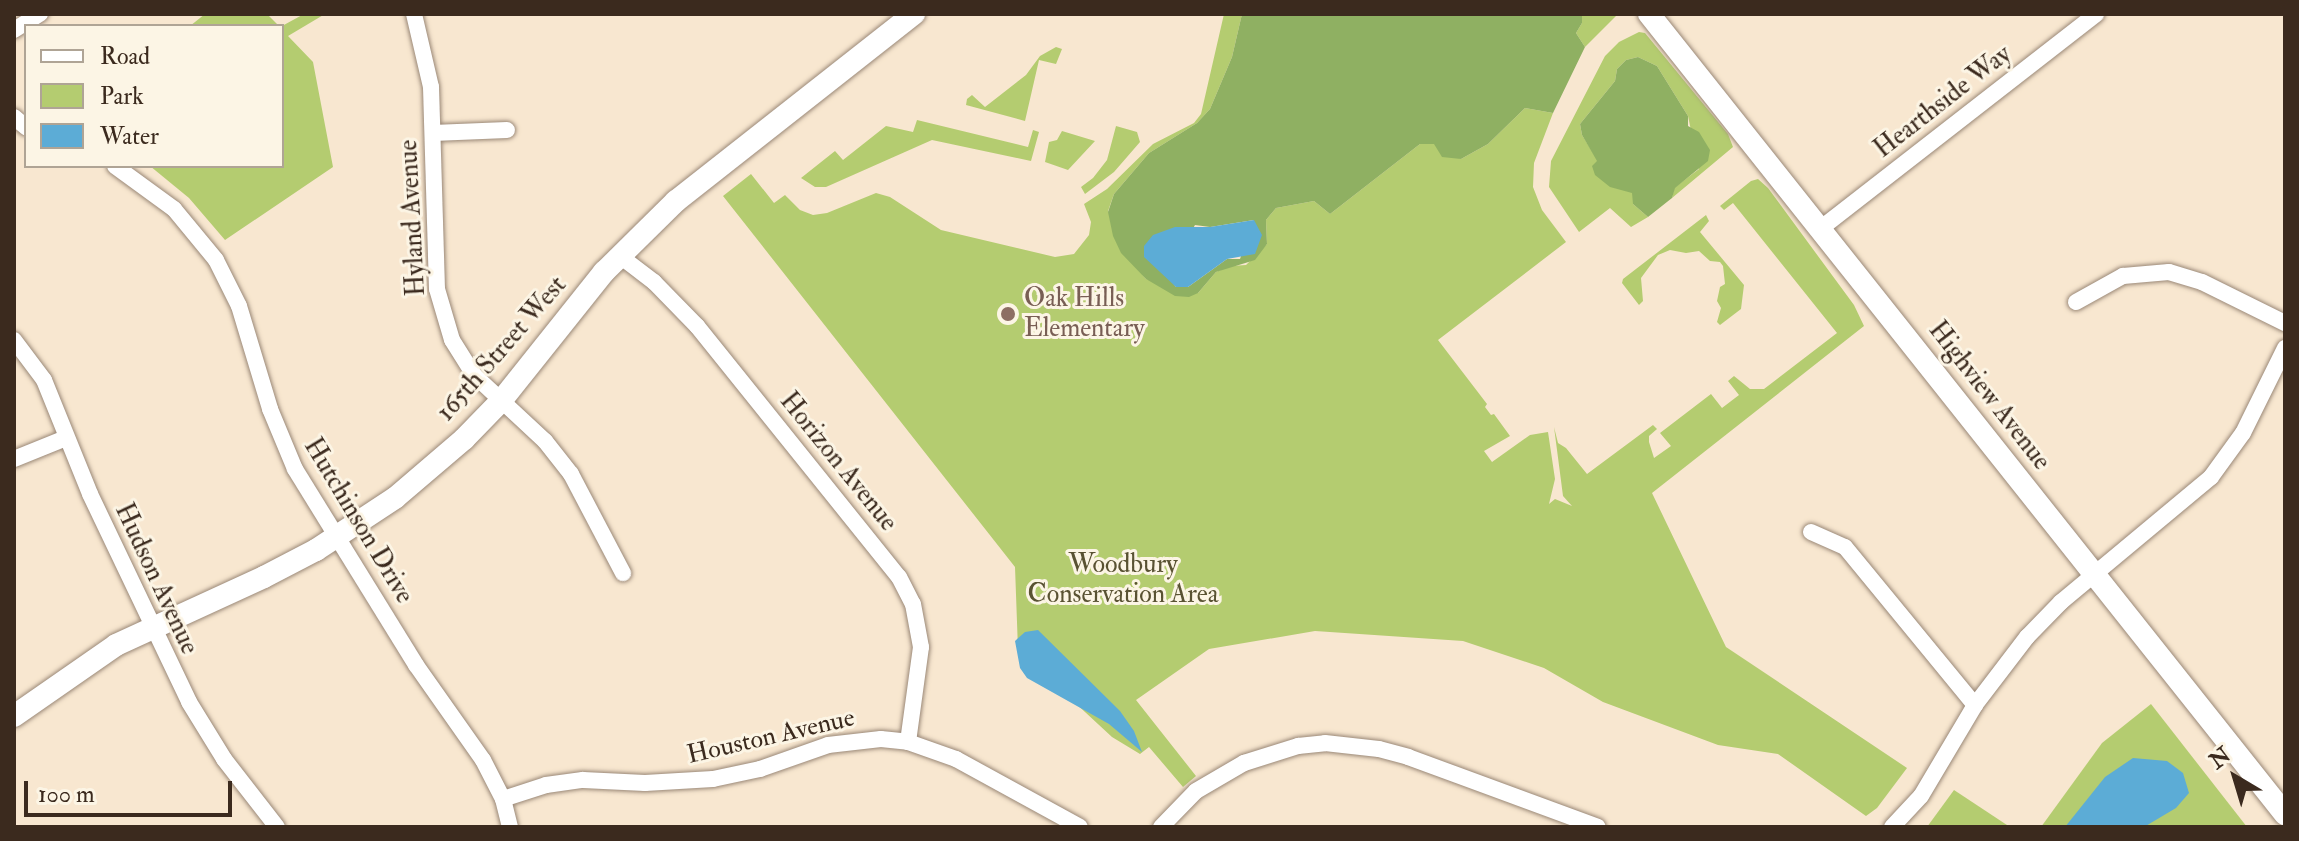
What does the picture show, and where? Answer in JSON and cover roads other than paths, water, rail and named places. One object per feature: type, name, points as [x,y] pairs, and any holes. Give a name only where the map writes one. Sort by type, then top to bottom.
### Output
[{"type":"street","points":[[14,30],[40,14]]},
{"type":"street","name":"Hyland Avenue","points":[[414,14],[428,68],[433,133],[434,262],[439,300],[452,340],[466,364],[545,441],[571,474],[623,573]]},
{"type":"street","name":"165th Street West","points":[[14,716],[95,657],[151,626],[264,577],[337,537],[428,471],[501,401],[620,256],[676,201],[914,14]]},
{"type":"street","name":"Highview Avenue","points":[[1649,14],[2285,814]]},
{"type":"street","name":"Hearthside Way","points":[[1820,229],[2096,14]]},
{"type":"street","points":[[433,133],[507,130]]},
{"type":"street","name":"Hutchinson Drive","points":[[118,168],[174,209],[216,260],[239,306],[288,453],[433,691],[483,760],[503,799],[510,827]]},
{"type":"street","name":"Horizon Avenue","points":[[620,256],[654,282],[697,326],[899,577],[913,604],[921,647],[908,742]]},
{"type":"street","points":[[2076,302],[2123,276],[2169,272],[2202,282],[2285,323]]},
{"type":"street","name":"Hudson Avenue","points":[[14,340],[44,380],[66,438],[151,626],[204,728],[277,827]]},
{"type":"street","points":[[1892,827],[1926,787],[1975,705],[2027,637],[2094,574],[2211,477],[2243,433],[2285,348]]},
{"type":"street","points":[[14,459],[66,438]]},
{"type":"street","points":[[1811,532],[1845,547],[1975,705]]},
{"type":"street","name":"Houston Avenue","points":[[503,799],[546,785],[583,780],[645,783],[713,779],[760,769],[828,745],[868,740],[908,742],[956,759],[1080,827]]},
{"type":"street","points":[[1161,827],[1196,791],[1220,775],[1269,753],[1325,743],[1365,746],[1408,757],[1598,827]]},
{"type":"water","points":[[1254,220],[1262,235],[1255,254],[1227,259],[1188,287],[1176,287],[1144,257],[1144,246],[1153,235],[1175,227],[1210,227]]},
{"type":"water","points":[[1038,630],[1120,711],[1134,731],[1142,752],[1109,724],[1027,678],[1020,668],[1015,641],[1025,632]]},
{"type":"water","points":[[2133,758],[2167,761],[2183,773],[2189,793],[2176,808],[2144,827],[2065,827],[2105,777]]},
{"type":"place","name":"Oak Hills Elementary","points":[[1008,314]]},
{"type":"park label","name":"Woodbury Conservation Area","points":[[1123,580]]}]
